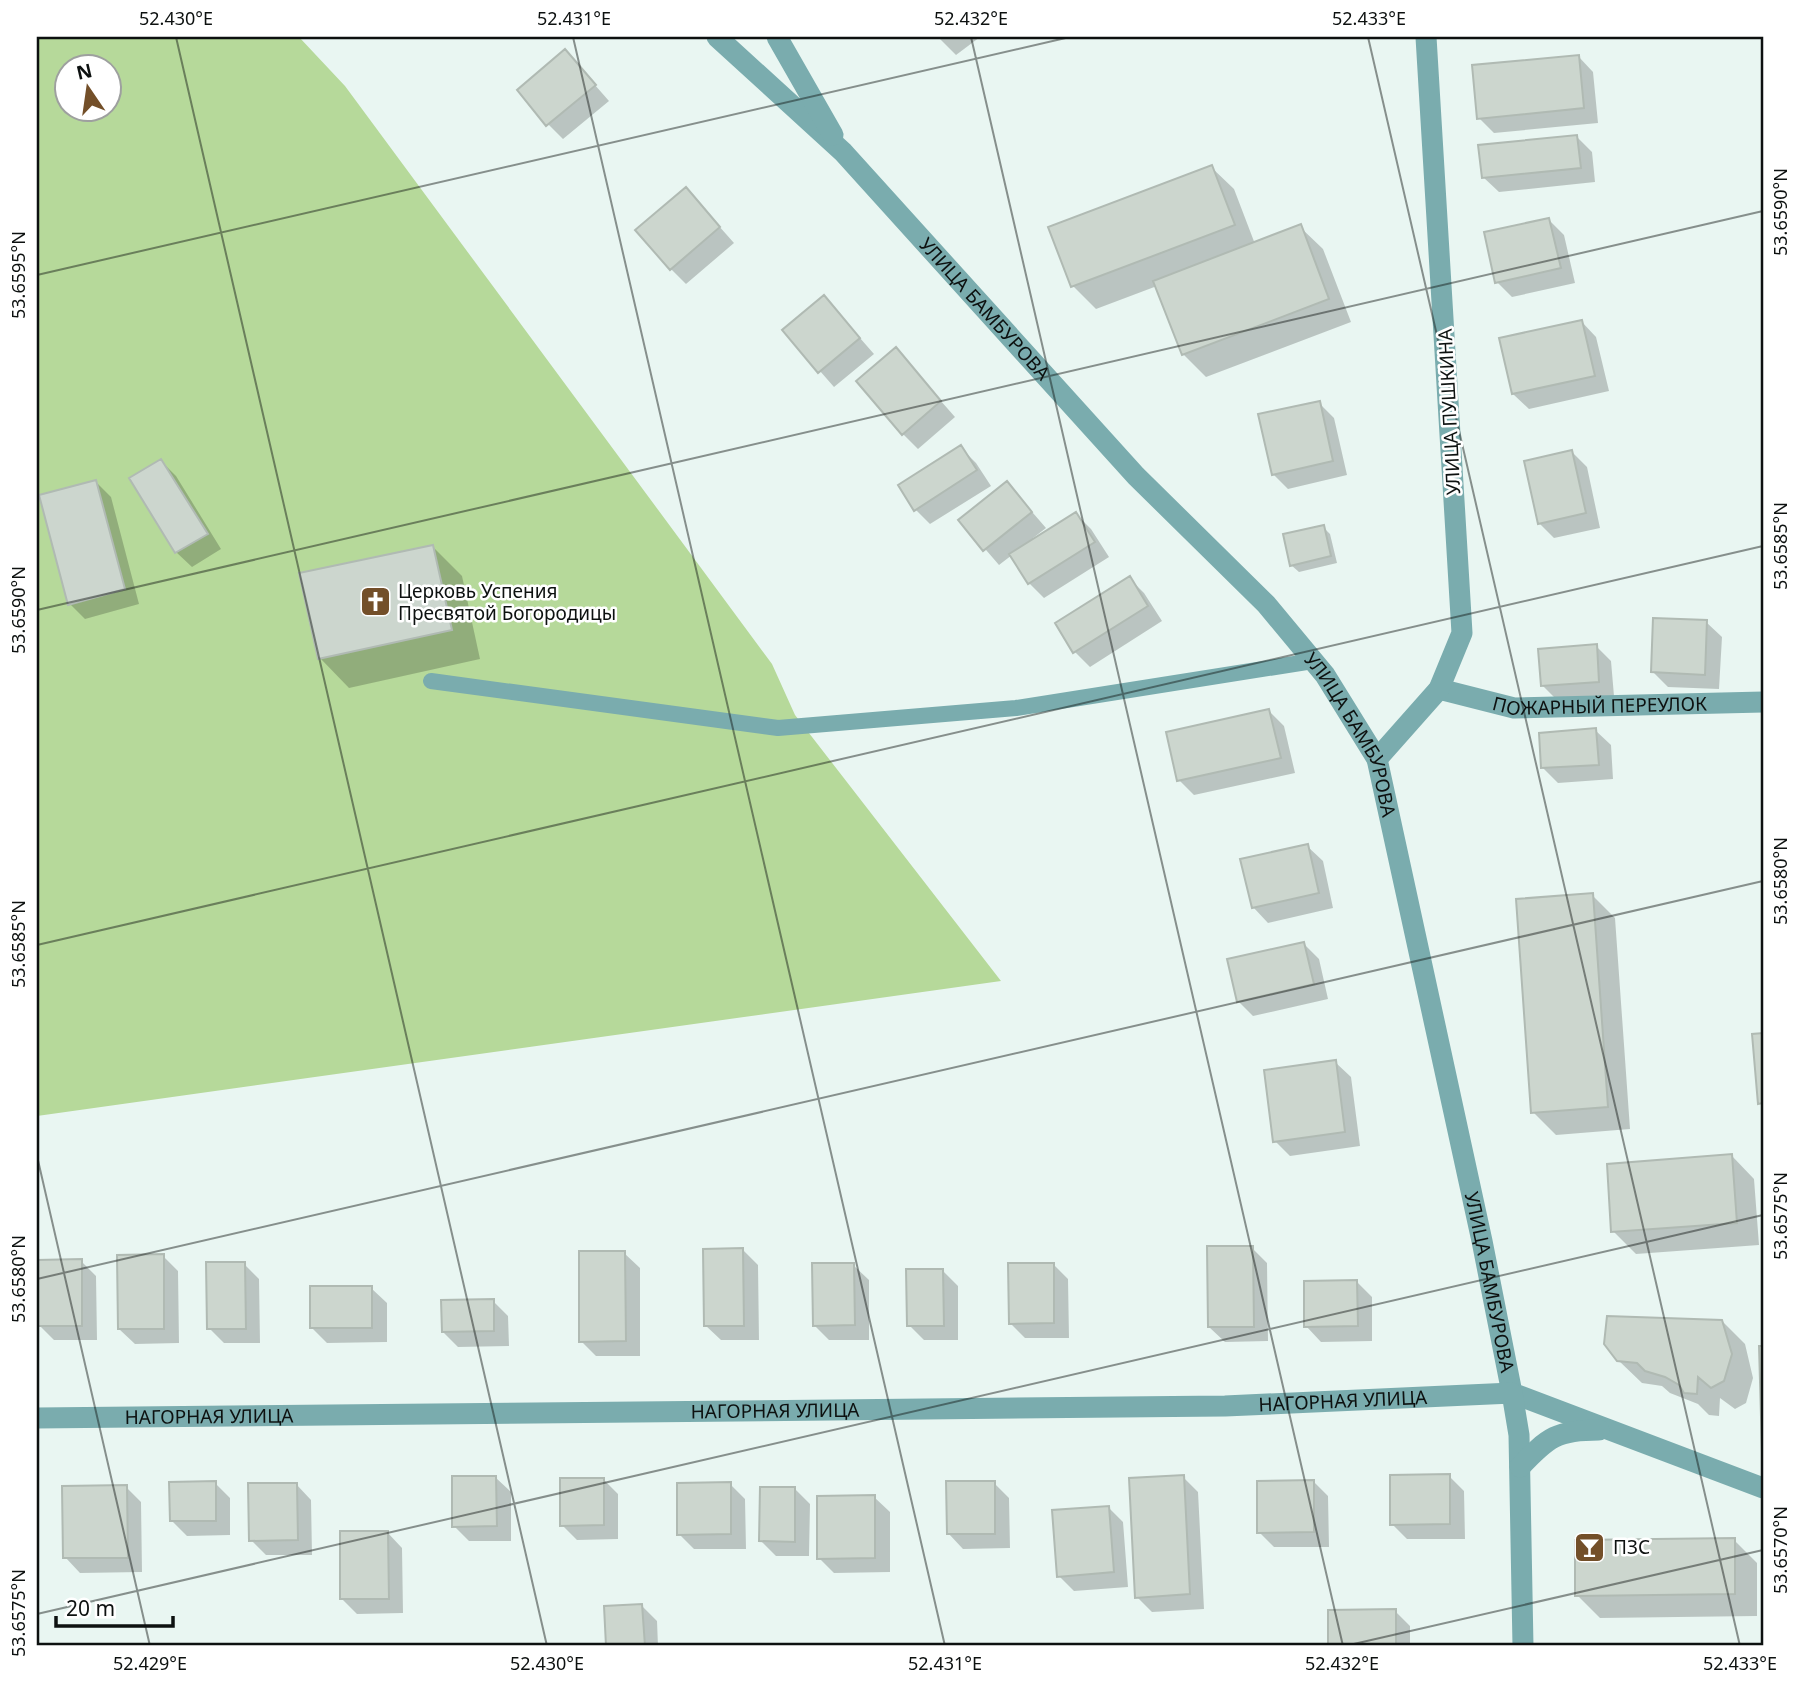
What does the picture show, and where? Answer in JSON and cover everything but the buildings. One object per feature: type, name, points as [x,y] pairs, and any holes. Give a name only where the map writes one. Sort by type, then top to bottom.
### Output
[{"type":"street","name":"УЛИЦА БАМБУРОВА","points":[[717,37],[843,152],[1136,476],[1266,604],[1325,675],[1377,759],[1482,1241],[1512,1393],[1763,1488]]},
{"type":"street","points":[[777,37],[843,152]]},
{"type":"street","name":"УЛИЦА ПУШКИНА","points":[[1377,759],[1439,689],[1462,633],[1426,37]]},
{"type":"street","name":"ПОЖАРНЫЙ ПЕРЕУЛОК","points":[[1439,689],[1514,708],[1763,702]]},
{"type":"street","points":[[1512,1393],[1519,1436],[1523,1646]]},
{"type":"street","name":"НАГОРНАЯ УЛИЦА","points":[[37,1418],[1225,1406],[1512,1393]]},
{"type":"street","points":[[1520,1467],[1544,1442],[1553,1438],[1573,1430],[1609,1430]]},
{"type":"lane","points":[[431,681],[778,728],[1016,708],[1314,661]]},
{"type":"green space","points":[[37,37],[299,37],[345,86],[772,664],[795,715],[1001,981],[37,1116]]},
{"type":"place","name":"Церковь Успения Пресвятой Богородицы","points":[[375,602]]},
{"type":"place","name":"ПЗС","points":[[1590,1547]]}]
